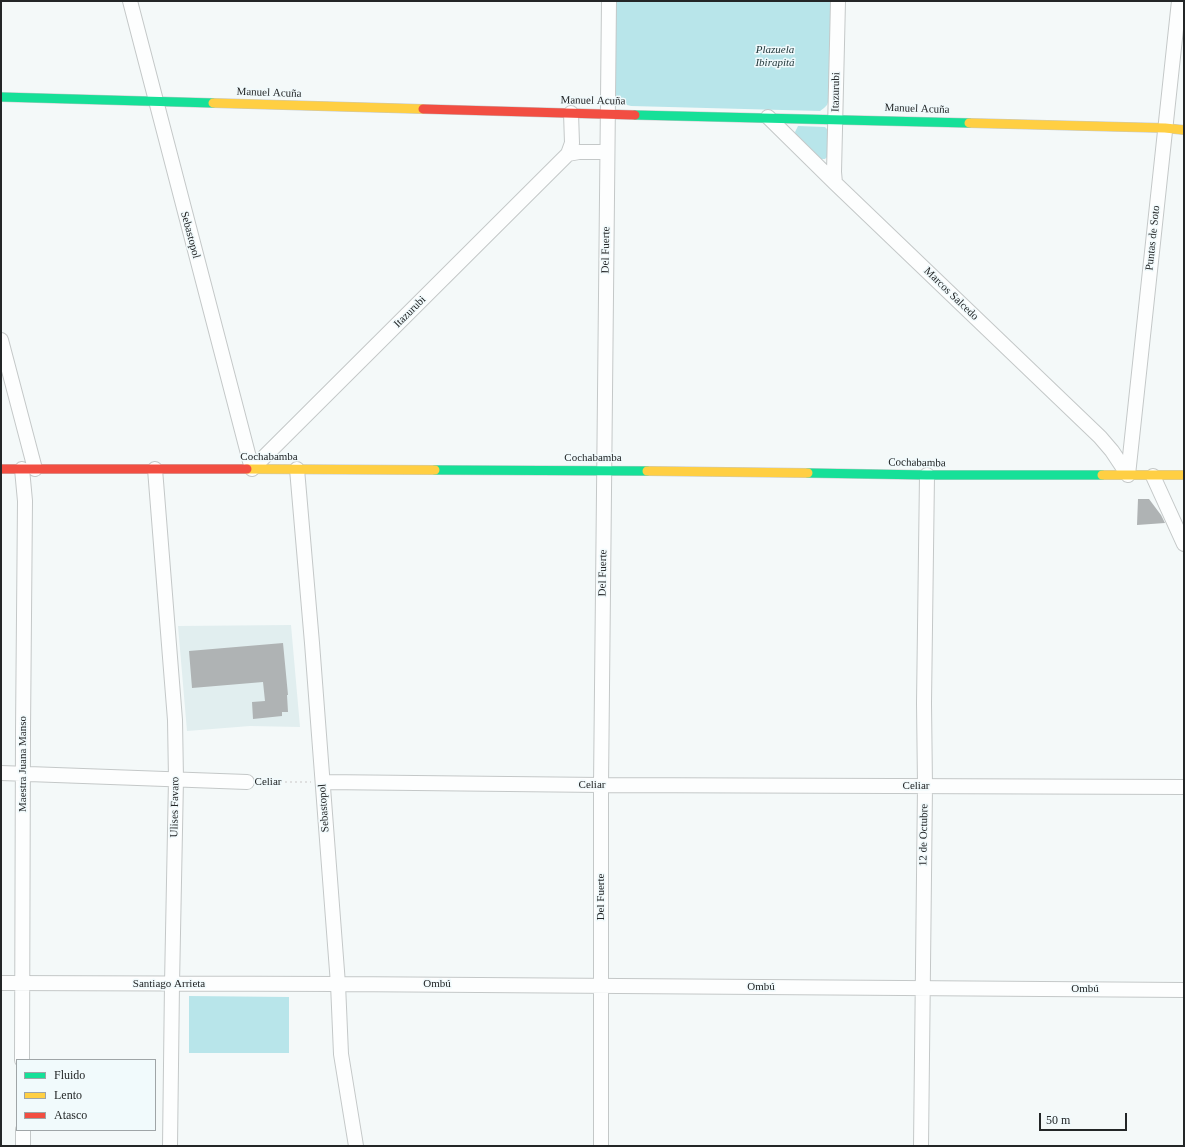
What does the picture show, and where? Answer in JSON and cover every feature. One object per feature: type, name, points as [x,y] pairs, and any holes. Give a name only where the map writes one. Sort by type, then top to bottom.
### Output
[{"type":"street","name":"Sebastopol","points":[[130,1],[252,469]]},
{"type":"street","name":"Del Fuerte","points":[[601,1146],[601,785],[608,1]]},
{"type":"street","name":"Itazurubi","points":[[835,183],[838,1]]},
{"type":"street","name":"Puntas de Soto","points":[[1128,475],[1179,1]]},
{"type":"street","name":"Manuel Acuña","points":[[1,97],[1165,128],[1184,130]]},
{"type":"street","points":[[571,113],[572,143],[568,154],[580,152],[607,152]]},
{"type":"street","name":"Marcos Salcedo","points":[[768,117],[1100,437],[1112,451],[1128,475]]},
{"type":"street","name":"Itazurubi","points":[[252,469],[568,154]]},
{"type":"street","name":"Maestra Juana Manso","points":[[1,340],[29,469],[25,501],[22,1059]]},
{"type":"street","name":"Cochabamba","points":[[1,469],[604,470],[927,475],[1184,475]]},
{"type":"street","name":"Ulises Favaro","points":[[155,469],[175,720],[176,779],[170,1146]]},
{"type":"street","name":"Sebastopol","points":[[297,469],[338,984],[341,1054],[356,1146]]},
{"type":"street","name":"12 de Octubre","points":[[921,1146],[927,475]]},
{"type":"street","points":[[1153,476],[1184,544]]},
{"type":"street","name":"Celiar","points":[[1,773],[247,782]]},
{"type":"street","name":"Celiar","points":[[322,782],[601,785],[1184,787]]},
{"type":"street","name":"Santiago Arrieta","points":[[1,983],[338,984]]},
{"type":"street","name":"Ombú","points":[[338,984],[1184,990]]},
{"type":"street","points":[[23,1131],[23,1146]]},
{"type":"path","name":"Celiar","points":[[247,782],[322,782]]},
{"type":"shaded area","points":[[291,625],[300,727],[250,726],[187,731],[178,626]]},
{"type":"green space","name":"Plazuela Ibirapitá","points":[[616,1],[831,1],[829,100],[827,105],[820,111],[631,106],[623,104],[616,96]]},
{"type":"green space","points":[[798,126],[825,127],[828,130],[829,155],[825,159],[820,159],[796,135],[795,132]]},
{"type":"green space","points":[[189,996],[289,997],[289,1053],[189,1053]]},
{"type":"building","points":[[1138,499],[1149,499],[1165,523],[1137,525]]},
{"type":"building","points":[[283,643],[288,695],[288,712],[282,712],[282,716],[253,719],[252,702],[265,701],[263,682],[192,688],[189,651]]},
{"type":"traffic: fast","points":[[1,97],[213,103]]},
{"type":"traffic: fast","points":[[635,115],[969,123]]},
{"type":"traffic: fast","points":[[435,470],[647,471]]},
{"type":"traffic: fast","points":[[808,473],[1102,475]]},
{"type":"traffic: slow","points":[[213,103],[423,109]]},
{"type":"traffic: slow","points":[[969,123],[1165,128],[1184,130]]},
{"type":"traffic: slow","points":[[247,469],[435,470]]},
{"type":"traffic: slow","points":[[647,471],[808,473]]},
{"type":"traffic: slow","points":[[1102,475],[1184,475]]},
{"type":"traffic: jam","points":[[423,109],[635,115]]},
{"type":"traffic: jam","points":[[1,469],[247,469]]}]
